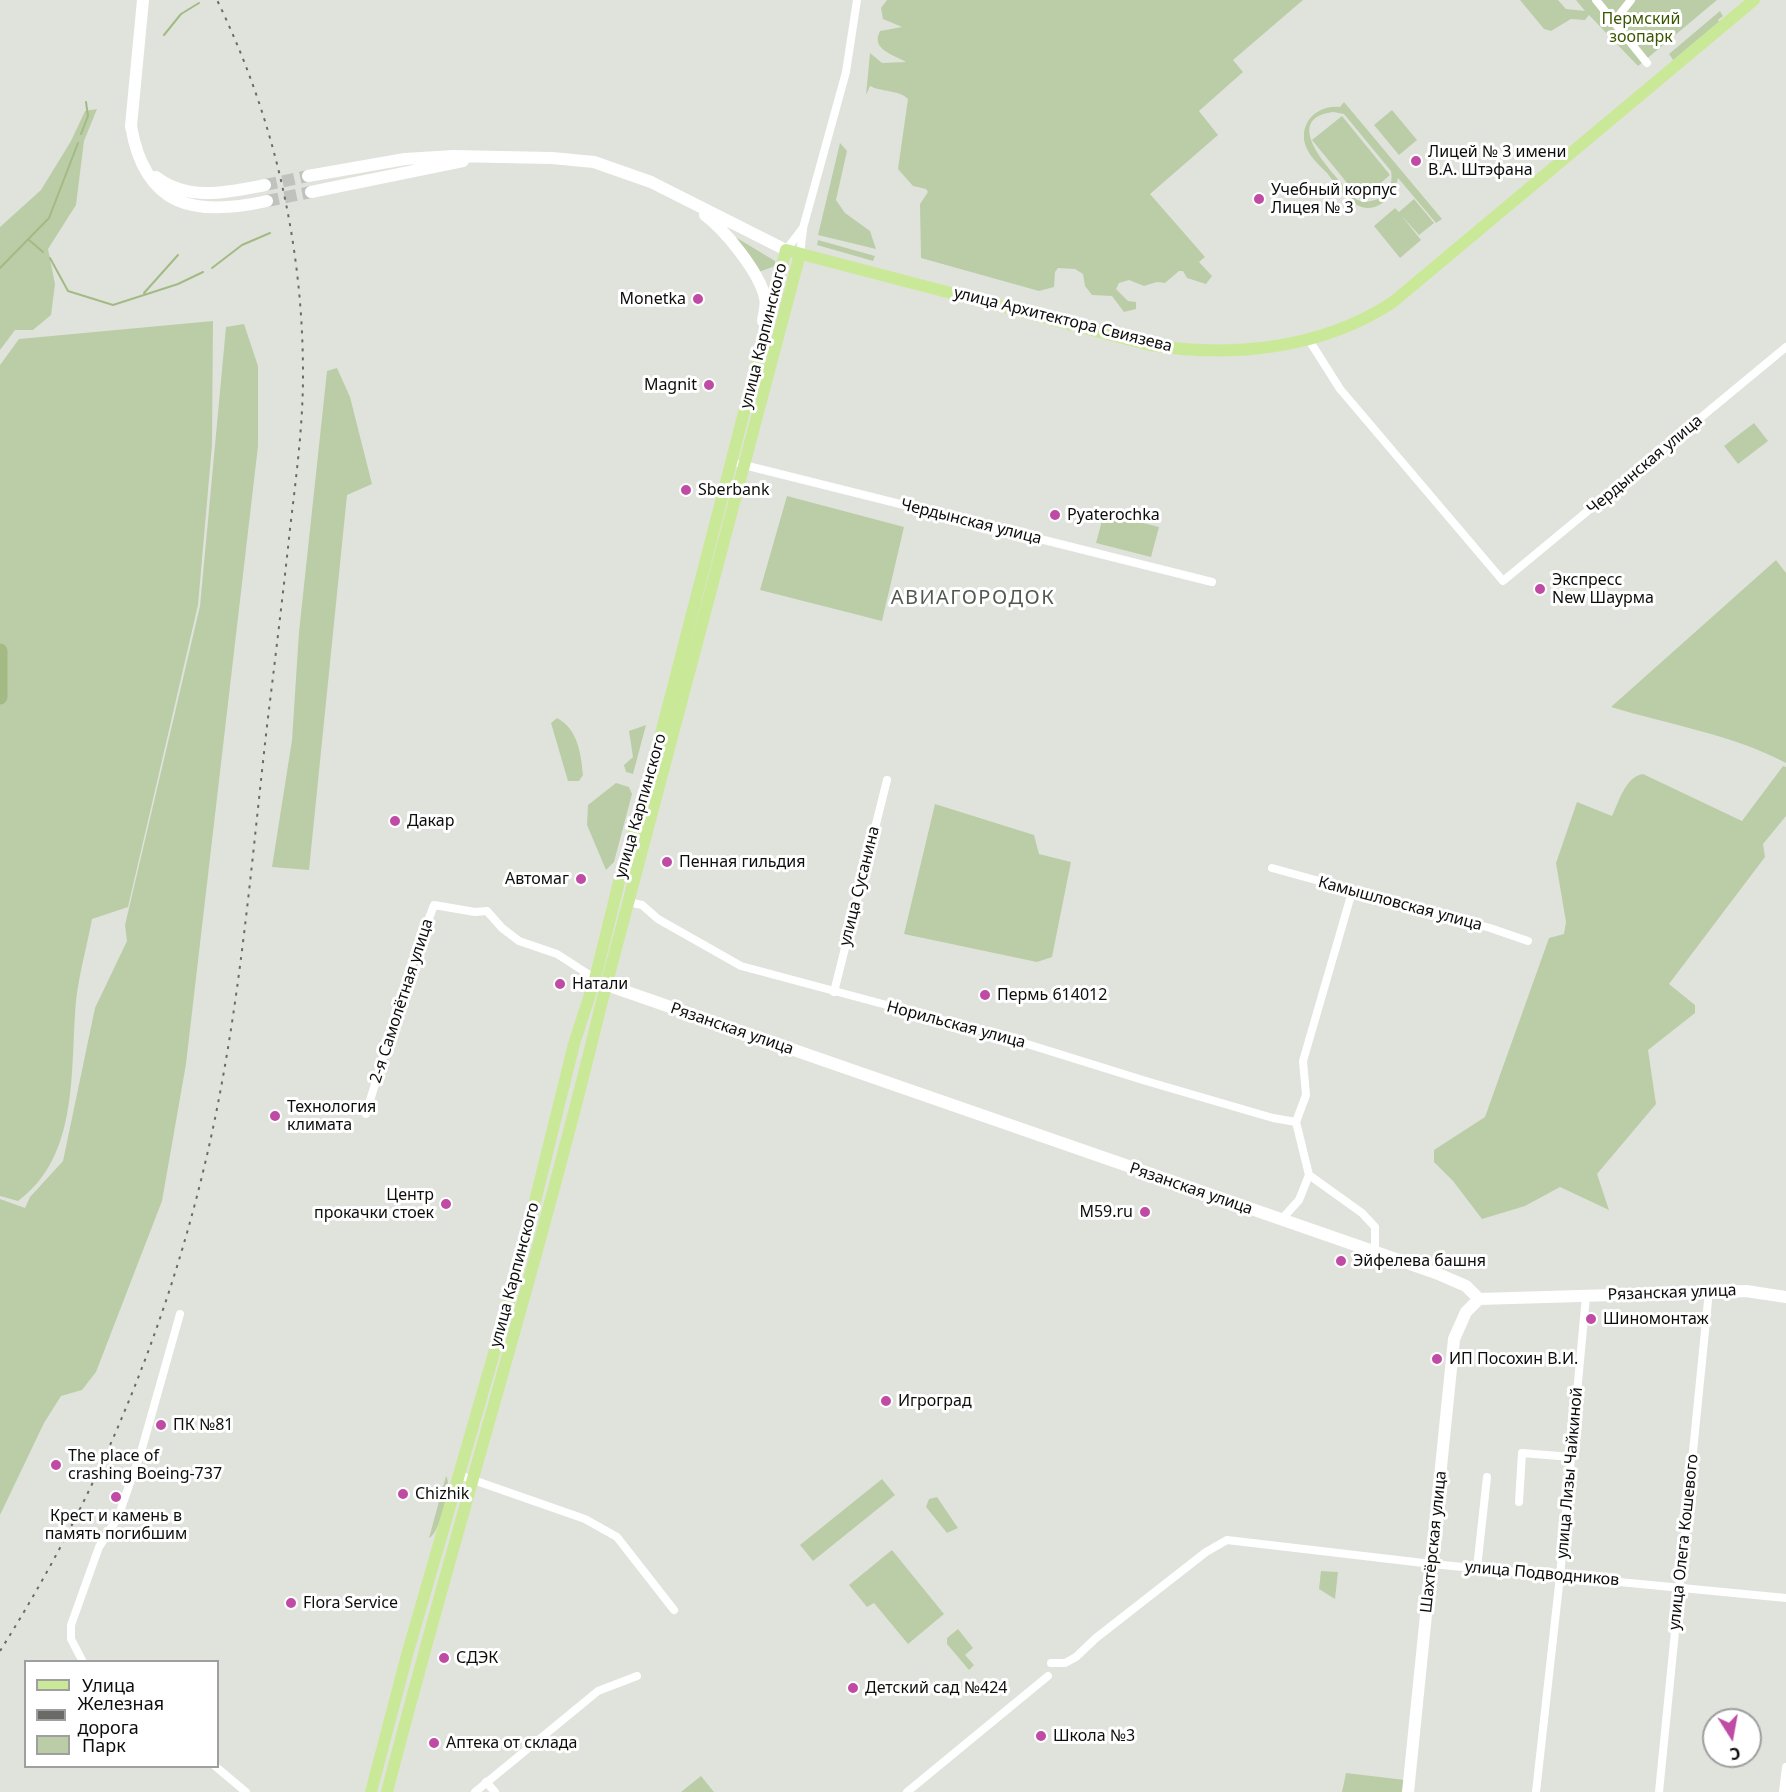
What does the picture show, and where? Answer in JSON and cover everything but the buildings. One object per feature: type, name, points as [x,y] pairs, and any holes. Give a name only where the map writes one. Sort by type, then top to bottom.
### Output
[{"type":"main road","points":[[143,0],[131,126],[139,158],[150,177],[164,192],[194,207],[223,209],[267,201]]},
{"type":"main road","name":"улица Архитектора Свиязева","points":[[308,176],[405,159],[494,156],[594,162],[645,179],[786,250],[1159,346],[1202,351],[1231,350],[1309,340],[1346,328],[1394,302],[1754,0]]},
{"type":"main road","name":"улица Архитектора Свиязева","points":[[311,192],[494,156]]},
{"type":"main road","points":[[139,158],[162,181],[183,191],[219,193],[265,185]]},
{"type":"main road","points":[[688,201],[729,237],[763,291],[766,304],[762,343]]},
{"type":"main road","name":"улица Карпинского","points":[[371,1792],[422,1604],[518,1270],[574,1044],[601,982],[628,902],[731,462],[786,250]]},
{"type":"main road","name":"улица Карпинского","points":[[681,678],[744,465],[800,254]]},
{"type":"main road","name":"улица Карпинского","points":[[387,1792],[571,1128],[601,982],[673,711]]},
{"type":"main road","name":"Рязанская улица","points":[[601,982],[1281,1220],[1376,1251],[1466,1286],[1479,1299],[1709,1291],[1746,1291],[1786,1297]]},
{"type":"main road","points":[[554,1124],[560,1118],[565,1117],[571,1128]]},
{"type":"main road","name":"Шахтёрская улица","points":[[1408,1792],[1454,1339],[1466,1312],[1479,1299]]},
{"type":"main road","points":[[422,1604],[429,1610],[438,1605]]},
{"type":"street","name":"улица Карпинского","points":[[786,250],[803,228],[846,72],[857,5],[851,0]]},
{"type":"street","points":[[1596,0],[1647,63]]},
{"type":"street","points":[[1619,27],[1620,14],[1631,0]]},
{"type":"street","points":[[800,254],[803,228]]},
{"type":"street","name":"Чердынская улица","points":[[1309,340],[1340,389],[1503,581],[1786,347]]},
{"type":"street","name":"Чердынская улица","points":[[731,462],[1212,582]]},
{"type":"street","name":"улица Сусанина","points":[[834,992],[887,780]]},
{"type":"street","name":"Камышловская улица","points":[[1272,868],[1352,892],[1490,928],[1528,941]]},
{"type":"street","points":[[1281,1220],[1299,1200],[1309,1174],[1296,1122],[1306,1095],[1303,1061],[1352,892]]},
{"type":"street","name":"Норильская улица","points":[[628,902],[642,905],[658,919],[741,966],[995,1034],[1273,1118],[1296,1122]]},
{"type":"street","name":"2-я Самолётная улица","points":[[366,1114],[409,971],[435,905],[475,912],[487,910],[502,928],[519,941],[557,954],[601,982]]},
{"type":"street","points":[[1309,1174],[1338,1194],[1375,1227],[1376,1251]]},
{"type":"street","name":"улица Олега Кошевого","points":[[1659,1792],[1709,1291]]},
{"type":"street","name":"улица Лизы Чайкиной","points":[[1536,1792],[1560,1576],[1586,1296]]},
{"type":"street","points":[[82,1660],[71,1639],[71,1625],[99,1547],[118,1517],[141,1452],[180,1314]]},
{"type":"street","points":[[1519,1502],[1522,1453],[1571,1457]]},
{"type":"street","points":[[459,1475],[585,1519],[617,1537],[674,1610]]},
{"type":"street","points":[[1477,1568],[1487,1477]]},
{"type":"street","name":"улица Подводников","points":[[1051,1663],[1065,1663],[1076,1657],[1096,1638],[1206,1552],[1227,1540],[1432,1564],[1786,1598]]},
{"type":"street","points":[[475,1792],[598,1691],[637,1676]]},
{"type":"street","points":[[907,1792],[1048,1676]]},
{"type":"street","points":[[1784,1792],[1786,1767]]},
{"type":"street","points":[[216,1768],[246,1792]]},
{"type":"street","points":[[486,1782],[495,1792]]},
{"type":"green space","points":[[887,0],[1303,0],[1233,60],[1243,72],[1199,111],[1218,135],[1150,194],[1205,257],[1199,262],[1212,276],[1206,284],[1187,278],[1183,271],[1179,271],[1165,283],[1157,282],[1144,286],[1129,280],[1119,283],[1116,289],[1128,301],[1136,302],[1136,309],[1124,312],[1112,296],[1092,295],[1085,286],[1083,274],[1075,269],[1058,268],[1055,272],[1054,287],[1039,291],[921,258],[920,204],[928,192],[926,189],[913,186],[898,169],[908,99],[900,94],[870,86],[866,95],[870,53],[882,63],[906,62],[885,51],[878,43],[880,31],[902,27],[883,19],[881,8]]},
{"type":"green space","name":"Пермский зоопарк","points":[[1520,0],[1558,0],[1566,9],[1585,11],[1576,0],[1717,0],[1638,66],[1589,15],[1585,20],[1571,19],[1551,31],[1544,29]]},
{"type":"green space","points":[[1720,11],[1723,16],[1718,20],[1722,25],[1676,64],[1669,54]]},
{"type":"green space","points":[[1344,102],[1442,219],[1436,223],[1398,178],[1388,198],[1377,206],[1363,207],[1355,204],[1343,194],[1311,156],[1306,148],[1304,136],[1308,121],[1318,111],[1340,107]],"holes":[[[1333,112],[1344,114],[1391,171],[1390,185],[1383,196],[1378,199],[1357,200],[1327,166],[1311,139],[1310,127],[1316,117]]]},
{"type":"green space","points":[[97,109],[84,141],[76,205],[48,249],[55,284],[51,315],[33,330],[15,330],[0,350],[0,227],[41,190],[71,141],[85,111]]},
{"type":"green space","points":[[1392,110],[1417,140],[1399,155],[1374,125]]},
{"type":"green space","points":[[1342,116],[1390,175],[1361,200],[1312,140]]},
{"type":"green space","points":[[840,143],[847,151],[836,200],[845,213],[870,231],[876,249],[818,235]]},
{"type":"green space","points":[[1414,199],[1434,223],[1419,235],[1401,215],[1421,240],[1400,258],[1374,226],[1395,208],[1399,212]]},
{"type":"green space","points":[[732,235],[775,261],[775,266],[756,273]]},
{"type":"green space","points":[[818,240],[875,256],[873,261],[817,245]]},
{"type":"green space","points":[[213,321],[212,445],[198,605],[128,907],[92,919],[77,991],[71,1082],[62,1136],[52,1160],[38,1182],[18,1201],[0,1196],[0,365],[19,339]]},
{"type":"green space","points":[[244,324],[258,366],[258,446],[186,1064],[162,1201],[96,1372],[82,1390],[61,1396],[44,1423],[0,1515],[0,1199],[25,1208],[30,1197],[63,1161],[95,1008],[127,941],[125,925],[200,606],[226,327]]},
{"type":"green space","points":[[337,368],[350,397],[372,484],[347,495],[309,870],[272,867],[292,740],[299,632],[327,371]]},
{"type":"green space","points":[[1754,423],[1768,441],[1738,464],[1724,446]]},
{"type":"green space","points":[[787,496],[904,527],[882,621],[760,590]]},
{"type":"green space","points":[[1104,513],[1159,527],[1151,557],[1096,543]]},
{"type":"green space","points":[[1776,560],[1786,573],[1786,763],[1722,737],[1611,707]]},
{"type":"green space","points":[[557,718],[570,729],[577,743],[583,775],[579,781],[568,781],[551,723]]},
{"type":"green space","points":[[646,725],[633,774],[626,772],[624,765],[633,757],[629,731]]},
{"type":"green space","points":[[1783,766],[1786,767],[1786,816],[1763,844],[1765,857],[1669,984],[1695,1005],[1695,1013],[1648,1050],[1656,1104],[1597,1174],[1609,1210],[1560,1187],[1525,1206],[1482,1219],[1453,1181],[1434,1162],[1434,1150],[1485,1117],[1549,938],[1564,934],[1566,922],[1556,863],[1577,802],[1612,816],[1627,785],[1643,774],[1742,821]]},
{"type":"green space","points":[[616,783],[629,787],[632,794],[614,862],[606,870],[587,825],[588,805]]},
{"type":"green space","points":[[935,804],[1034,835],[1039,854],[1071,862],[1052,957],[1037,962],[904,934]]},
{"type":"green space","points":[[446,1476],[448,1489],[444,1509],[437,1528],[429,1538]]},
{"type":"green space","points":[[882,1479],[895,1495],[813,1561],[800,1545]]},
{"type":"green space","points":[[937,1497],[958,1528],[947,1533],[926,1507],[929,1499]]},
{"type":"green space","points":[[892,1550],[944,1614],[908,1644],[874,1603],[867,1607],[849,1585]]},
{"type":"green space","points":[[1321,1571],[1338,1572],[1335,1599],[1319,1589]]},
{"type":"green space","points":[[958,1629],[973,1648],[965,1655],[974,1665],[969,1670],[947,1644],[947,1638]]},
{"type":"green space","points":[[1346,1773],[1405,1780],[1403,1792],[1342,1792]]},
{"type":"green space","points":[[701,1776],[714,1792],[681,1792]]},
{"type":"waterway","points":[[164,35],[181,14],[199,3]]},
{"type":"waterway","points":[[81,134],[88,116],[86,102]]},
{"type":"waterway","points":[[0,268],[49,218],[78,143]]},
{"type":"waterway","points":[[212,268],[242,245],[270,233]]},
{"type":"waterway","points":[[29,240],[43,252]]},
{"type":"waterway","points":[[144,293],[178,255]]},
{"type":"waterway","points":[[50,258],[68,291],[113,305],[178,284],[203,272]]},
{"type":"waterway","points":[[0,651],[0,697]]},
{"type":"tunnel","points":[[265,185],[308,176]]},
{"type":"tunnel","points":[[267,201],[311,192]]},
{"type":"railway","points":[[0,1651],[39,1587],[107,1452],[162,1312],[185,1240],[204,1167],[220,1093],[241,956],[297,471],[302,413],[302,326],[298,278],[281,182],[254,90],[217,0]]},
{"type":"place","name":"Лицей № 3 имени В.А. Штэфана","points":[[1416,161]]},
{"type":"place","name":"Учебный корпус Лицея № 3","points":[[1259,199]]},
{"type":"place","name":"Monetka","points":[[698,299]]},
{"type":"place","name":"Magnit","points":[[709,385]]},
{"type":"place","name":"Sberbank","points":[[686,490]]},
{"type":"place","name":"Pyaterochka","points":[[1055,515]]},
{"type":"place","name":"Экспресс New Шаурма","points":[[1540,589]]},
{"type":"place","name":"Дакар","points":[[395,821]]},
{"type":"place","name":"Пенная гильдия","points":[[667,862]]},
{"type":"place","name":"Автомаг","points":[[581,879]]},
{"type":"place","name":"Натали","points":[[560,984]]},
{"type":"place","name":"Пермь 614012","points":[[985,995]]},
{"type":"place","name":"Технология климата","points":[[275,1116]]},
{"type":"place","name":"Центр прокачки стоек","points":[[446,1204]]},
{"type":"place","name":"M59.ru","points":[[1145,1212]]},
{"type":"place","name":"Эйфелева башня","points":[[1341,1261]]},
{"type":"place","name":"Шиномонтаж","points":[[1591,1319]]},
{"type":"place","name":"ИП Посохин В.И.","points":[[1437,1359]]},
{"type":"place","name":"Игроград","points":[[886,1401]]},
{"type":"place","name":"ПК №81","points":[[161,1425]]},
{"type":"place","name":"The place of crashing Boeing-737","points":[[56,1465]]},
{"type":"place","name":"Chizhik","points":[[403,1494]]},
{"type":"place","name":"Крест и камень в память погибшим","points":[[116,1497]]},
{"type":"place","name":"Flora Service","points":[[291,1603]]},
{"type":"place","name":"СДЭК","points":[[444,1658]]},
{"type":"place","name":"Детский сад №424","points":[[853,1688]]},
{"type":"place","name":"Школа №3","points":[[1041,1736]]},
{"type":"place","name":"Аптека от склада","points":[[434,1743]]},
{"type":"district","name":"АВИАГОРОДОК","points":[[973,598]]}]
